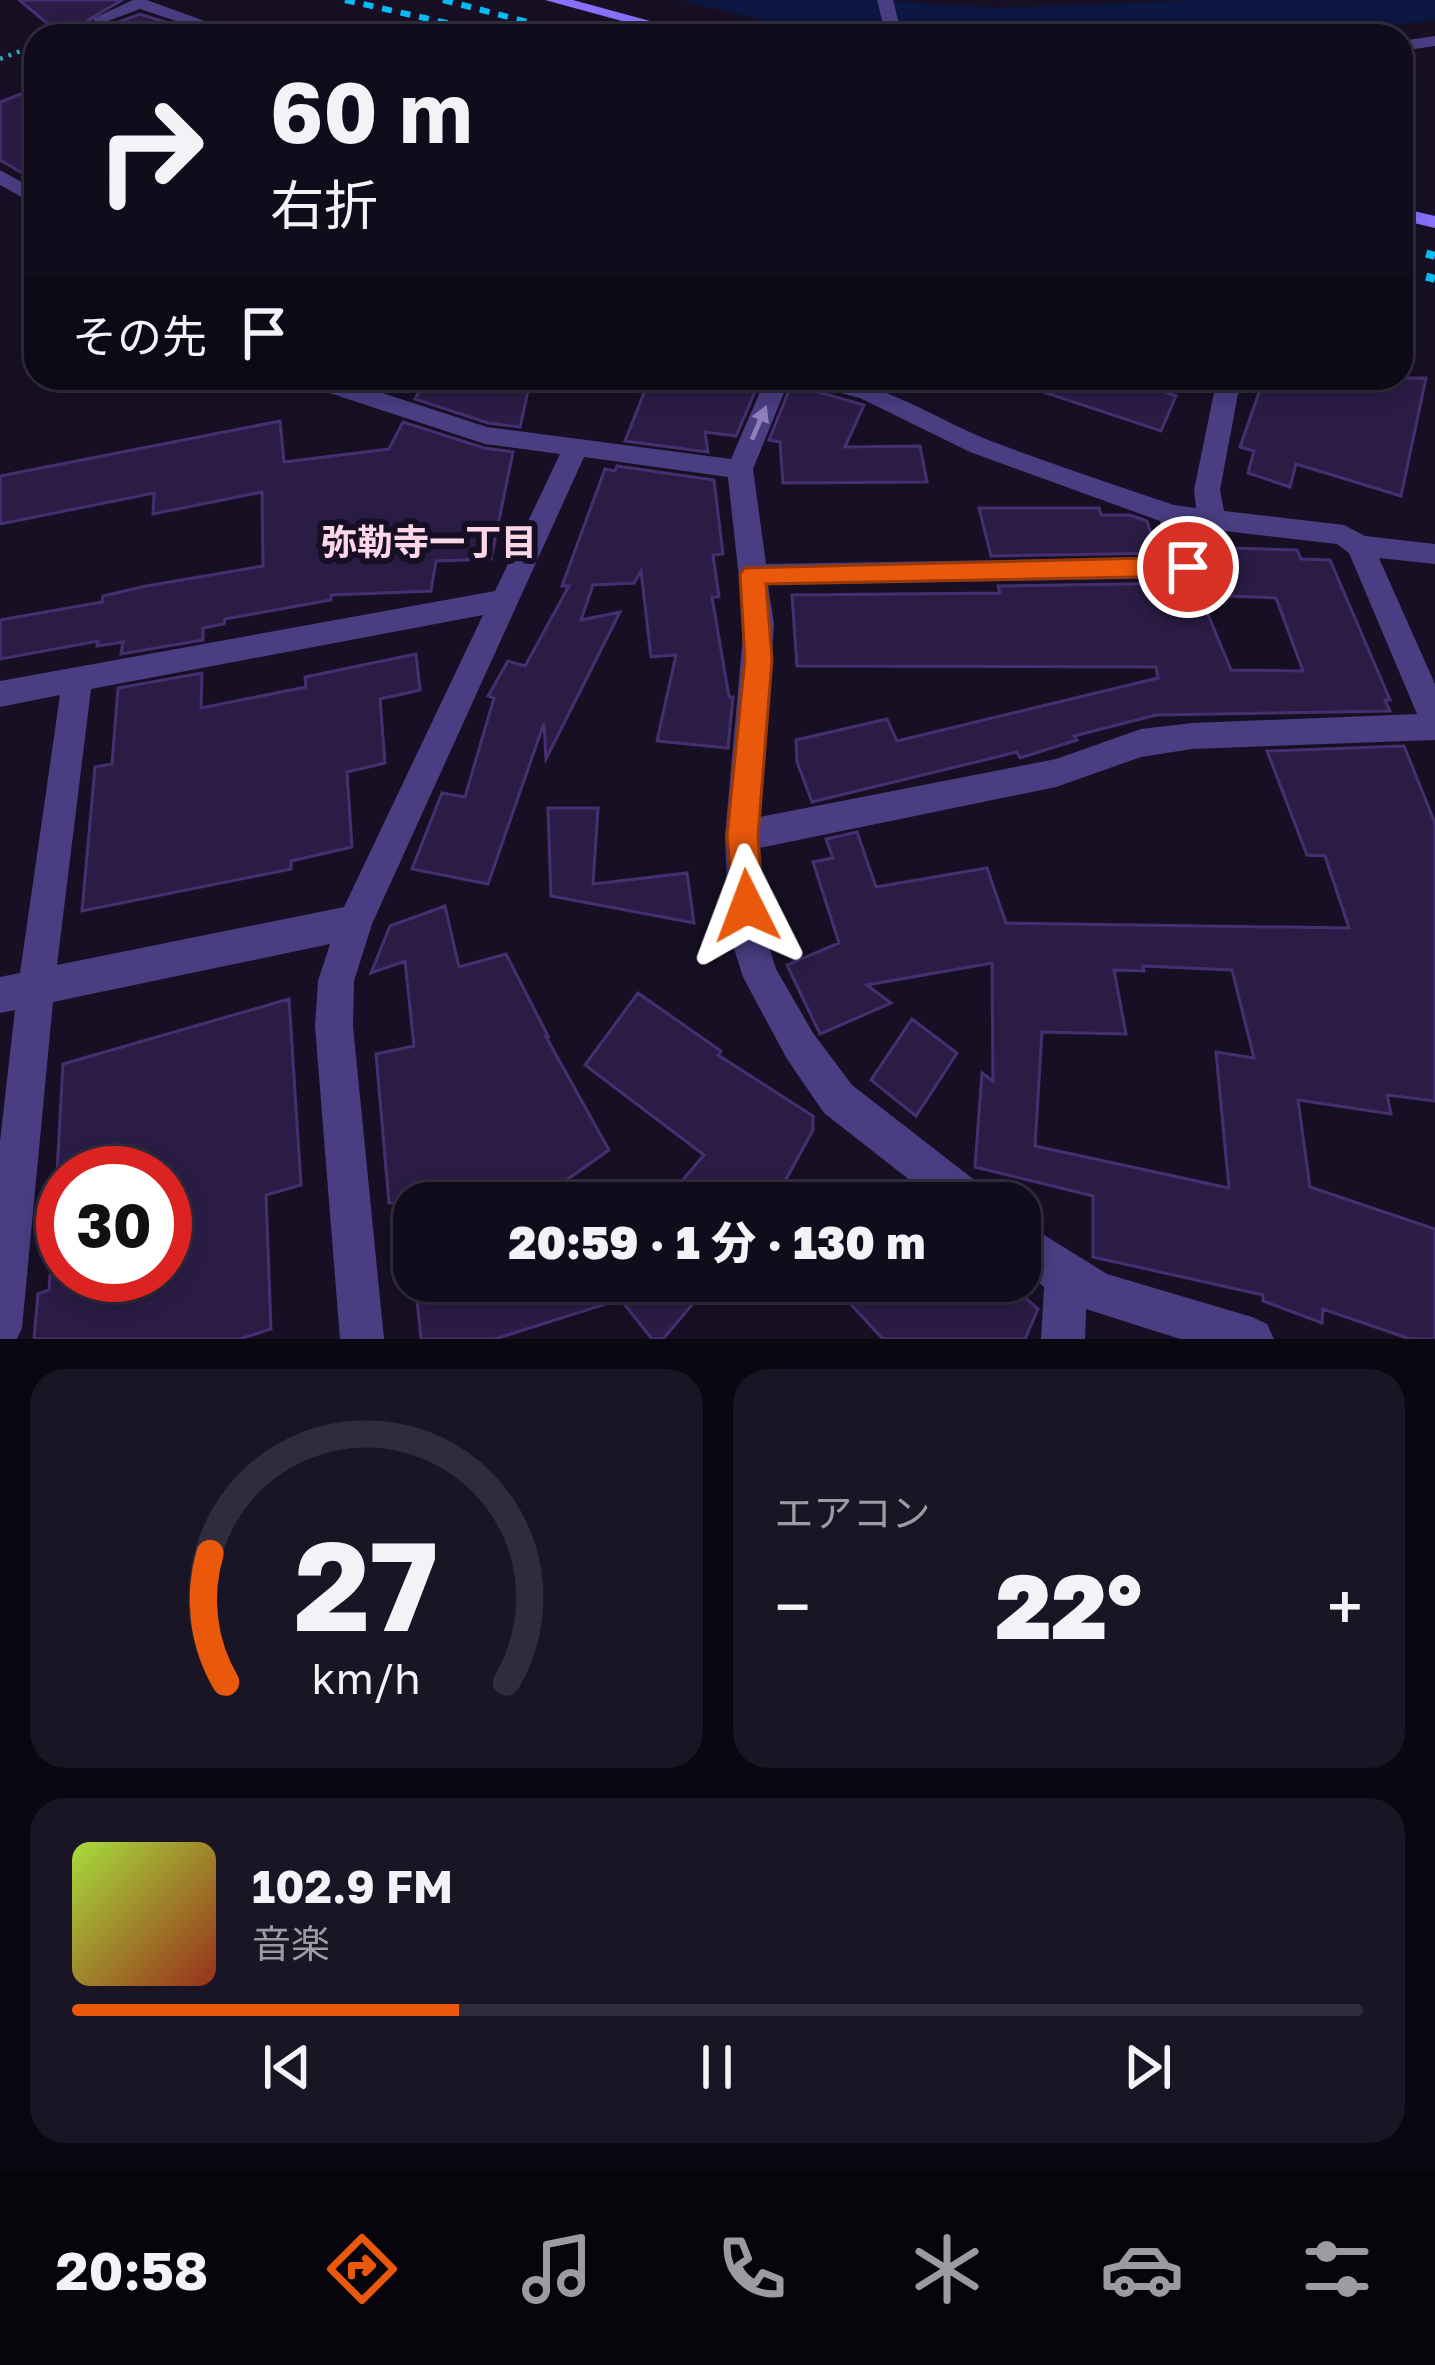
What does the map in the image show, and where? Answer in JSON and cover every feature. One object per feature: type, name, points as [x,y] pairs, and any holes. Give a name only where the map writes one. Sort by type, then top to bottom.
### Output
[{"type":"street","points":[[90,0],[103,24]]},
{"type":"street","points":[[553,0],[649,24]]},
{"type":"street","points":[[100,19],[140,4],[201,24]]},
{"type":"street","points":[[346,390],[484,436],[740,469]]},
{"type":"street","points":[[773,390],[740,469],[758,659],[742,836],[747,933],[761,977],[800,1046],[838,1099],[945,1182]]},
{"type":"street","points":[[860,390],[979,446],[1172,515],[1320,530],[1344,535],[1359,546],[1435,554]]},
{"type":"street","points":[[1210,517],[1207,490],[1227,390]]},
{"type":"street","points":[[362,1339],[334,1026],[336,981],[355,922],[500,601],[575,448]]},
{"type":"street","points":[[753,575],[1188,567],[1172,515]]},
{"type":"street","points":[[742,836],[1056,773],[1141,743],[1192,736],[1435,724],[1359,546]]},
{"type":"street","points":[[0,694],[500,601]]},
{"type":"street","points":[[0,1328],[18,992],[77,681]]},
{"type":"street","points":[[18,992],[355,922]]},
{"type":"street","points":[[1041,1257],[1066,1277],[1102,1294],[1252,1339]]},
{"type":"street","points":[[1064,1339],[1066,1277]]},
{"type":"water","points":[[679,0],[879,0],[994,8],[1200,0],[1435,0],[1435,20],[1401,24],[779,24]]},
{"type":"building","points":[[19,0],[122,0],[88,20],[95,24],[48,24]]},
{"type":"building","points":[[140,14],[171,24],[113,24]]},
{"type":"building","points":[[24,93],[24,174],[0,160],[0,102]]},
{"type":"building","points":[[1413,378],[1426,378],[1401,496],[1296,464],[1290,487],[1248,473],[1254,451],[1240,447],[1260,390],[1413,390]]},
{"type":"building","points":[[420,390],[528,390],[520,427],[488,423],[415,399]]},
{"type":"building","points":[[645,390],[756,390],[736,436],[705,432],[708,452],[625,441]]},
{"type":"building","points":[[789,390],[811,390],[864,405],[845,447],[920,446],[927,482],[783,483],[780,442],[769,440]]},
{"type":"building","points":[[1037,390],[1158,390],[1176,396],[1161,431]]},
{"type":"building","points":[[280,421],[284,462],[389,449],[403,422],[484,448],[513,452],[491,559],[436,561],[431,591],[331,595],[331,600],[225,619],[224,624],[203,628],[203,640],[121,654],[123,642],[97,646],[98,641],[0,659],[0,620],[102,602],[103,596],[146,586],[263,566],[262,492],[153,514],[154,493],[0,524],[0,476]]},
{"type":"building","points":[[617,466],[714,480],[723,554],[713,555],[719,597],[712,597],[729,697],[733,697],[728,748],[657,741],[676,655],[651,657],[641,571],[634,583],[593,585],[581,620],[620,612],[546,759],[544,723],[488,884],[412,869],[442,793],[465,797],[494,698],[488,696],[508,661],[525,666],[569,586],[562,586],[605,469],[615,471]]},
{"type":"building","points":[[979,508],[1099,508],[1101,515],[1130,515],[1147,521],[1155,546],[1163,546],[1165,553],[991,556]]},
{"type":"building","points":[[1200,547],[1297,550],[1301,559],[1330,560],[1390,700],[1385,700],[1390,711],[1156,715],[1074,736],[1077,740],[1020,758],[1017,752],[812,802],[797,762],[796,740],[887,719],[897,741],[1158,678],[1156,667],[797,666],[792,595],[1000,593],[998,586],[1188,583],[1206,568]],"holes":[[[1200,595],[1276,598],[1303,671],[1231,670]]]},
{"type":"building","points":[[416,654],[420,690],[380,699],[385,763],[347,772],[352,847],[291,861],[291,869],[82,911],[95,767],[112,764],[118,688],[202,673],[201,708],[306,687],[305,677]]},
{"type":"building","points":[[1404,746],[1435,823],[1435,1101],[1387,1095],[1391,1114],[1298,1100],[1310,1187],[1435,1229],[1435,1339],[1410,1339],[1323,1309],[1322,1323],[1263,1301],[1263,1295],[1093,1257],[1093,1196],[975,1167],[982,1073],[993,1081],[992,963],[867,985],[891,1003],[820,1034],[787,965],[839,943],[813,862],[833,858],[826,839],[857,832],[876,887],[987,868],[1006,923],[1349,928],[1325,856],[1307,855],[1267,751]],"holes":[[[1143,966],[1232,970],[1254,1058],[1216,1052],[1229,1188],[1035,1146],[1042,1032],[1126,1034],[1114,970],[1144,971]]]},
{"type":"building","points":[[548,808],[598,808],[593,884],[687,873],[694,923],[551,896]]},
{"type":"building","points":[[445,906],[459,967],[506,954],[609,1150],[564,1182],[393,1182],[393,1203],[389,1203],[376,1054],[414,1046],[405,961],[371,973],[390,926]]},
{"type":"building","points":[[638,993],[721,1051],[718,1055],[813,1116],[813,1130],[785,1182],[681,1182],[704,1155],[585,1065]]},
{"type":"building","points":[[289,999],[301,1185],[266,1195],[271,1329],[240,1339],[34,1339],[37,1302],[192,1302],[192,1146],[58,1146],[63,1064]]},
{"type":"building","points":[[912,1019],[957,1053],[916,1116],[871,1080]]},
{"type":"building","points":[[417,1302],[612,1302],[495,1339],[421,1339]]},
{"type":"building","points":[[694,1302],[663,1339],[652,1339],[625,1305]]},
{"type":"building","points":[[849,1302],[1030,1302],[1038,1309],[1025,1339],[883,1339]]},
{"type":"railway","points":[[345,0],[451,24]]},
{"type":"railway","points":[[443,0],[536,24]]},
{"type":"railway","points":[[1413,250],[1435,256]]},
{"type":"railway","points":[[1413,273],[1435,279]]},
{"type":"district","name":"弥勒寺一丁目","points":[[429,541]]},
{"type":"route","points":[[747,906],[742,836],[759,624],[753,575],[1188,567]]}]
